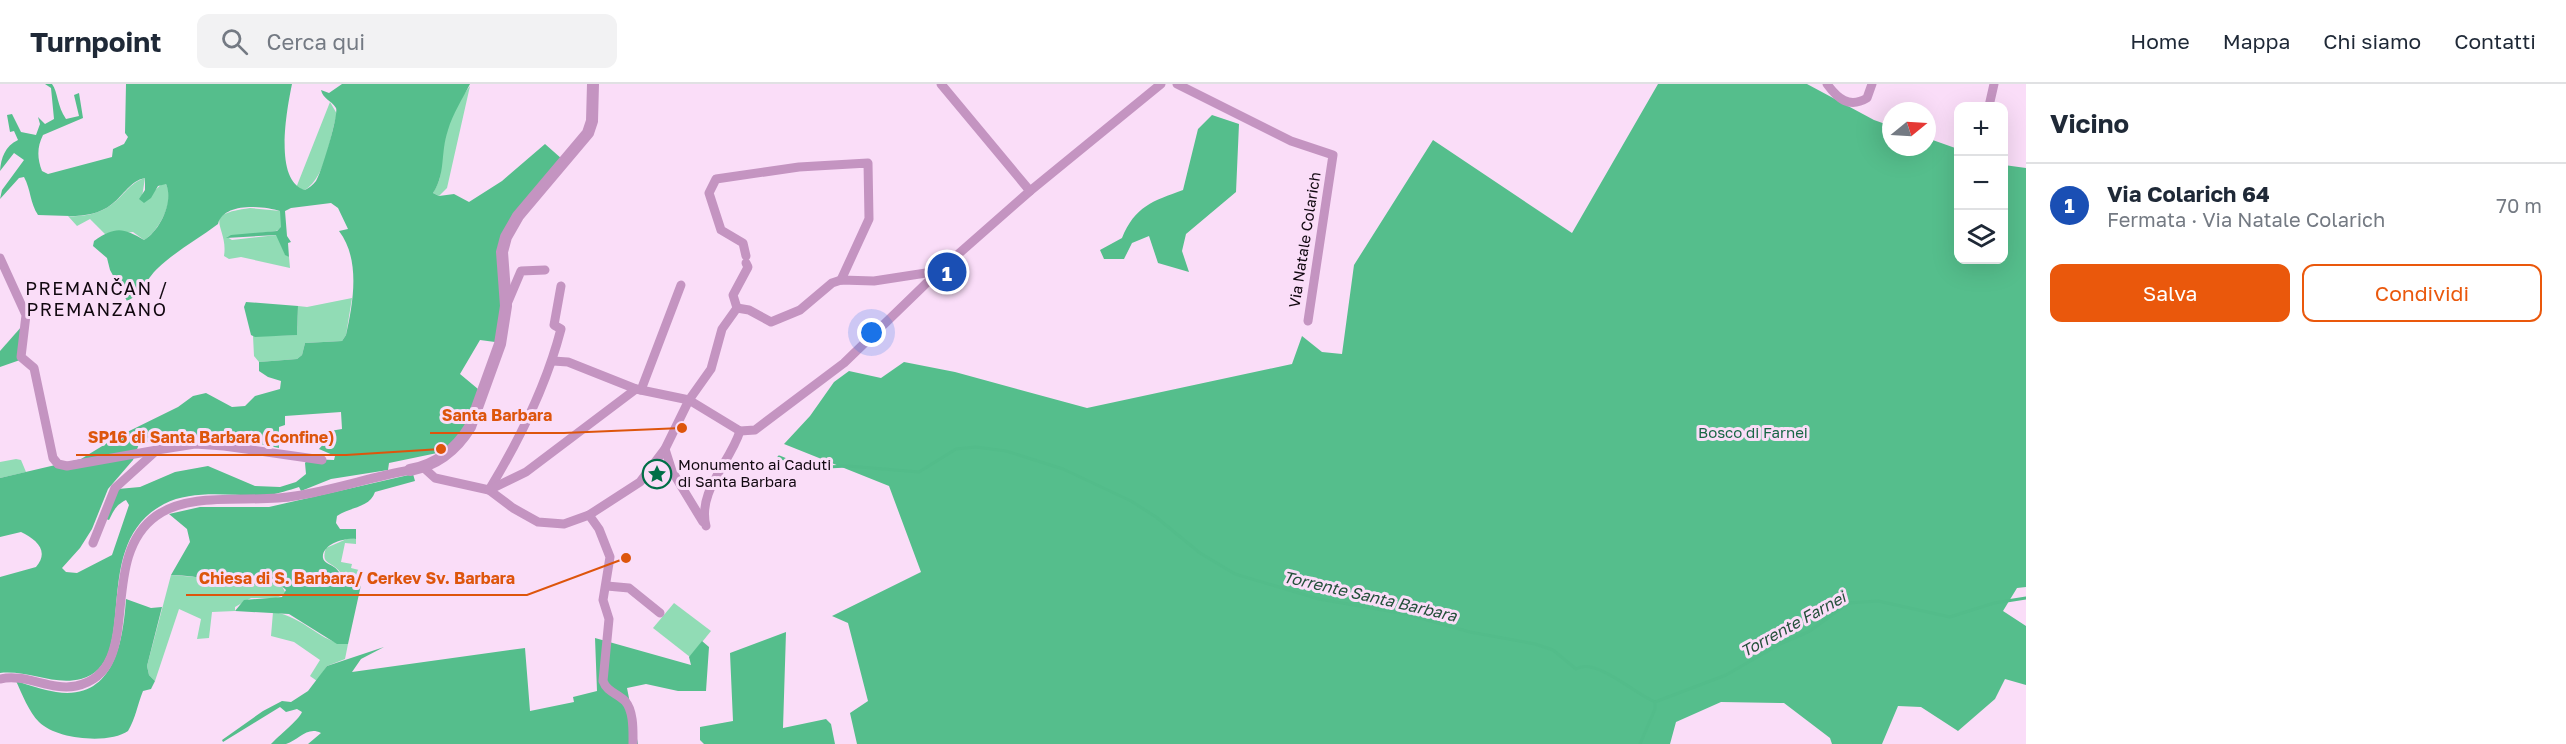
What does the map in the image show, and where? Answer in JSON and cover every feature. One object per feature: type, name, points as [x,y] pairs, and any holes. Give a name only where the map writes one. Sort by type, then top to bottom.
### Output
[{"type":"street","points":[[0,679],[20,677],[62,687],[88,682],[106,668],[116,643],[122,581],[130,549],[146,525],[170,508],[205,501],[296,496],[424,468],[455,447],[470,427],[505,340],[506,306],[502,252],[506,237],[518,216],[588,133],[592,121],[593,84]]},
{"type":"street","points":[[941,84],[1030,191]]},
{"type":"street","points":[[553,361],[568,362],[638,389],[689,400],[740,431],[755,430],[844,363],[939,271],[1030,191],[1161,84]]},
{"type":"street","name":"Via Natale Colarich","points":[[1177,84],[1291,141],[1333,155],[1308,321]]},
{"type":"street","points":[[1827,84],[1837,98],[1852,102],[1867,98],[1872,84]]},
{"type":"street","points":[[1990,102],[1994,84]]},
{"type":"street","points":[[737,308],[733,295],[748,267],[743,243],[721,230],[709,193],[716,180],[799,167],[868,163],[869,219],[840,279]]},
{"type":"street","points":[[0,258],[26,315],[21,357],[34,368],[53,458],[58,464],[67,465],[195,444],[322,460]]},
{"type":"street","points":[[506,306],[521,271],[545,270]]},
{"type":"street","points":[[737,308],[749,310],[771,322],[800,310],[840,279],[874,281],[939,271]]},
{"type":"street","points":[[489,490],[526,472],[638,389],[681,285]]},
{"type":"street","points":[[489,490],[515,448],[553,361],[561,329],[554,324],[561,286]]},
{"type":"street","points":[[424,468],[435,478],[489,490],[513,508],[538,522],[564,524],[589,516],[640,482],[665,449],[689,400],[711,369],[722,329],[727,318],[737,308]]},
{"type":"street","points":[[665,449],[677,479],[706,526],[705,514],[710,490],[740,431]]},
{"type":"street","points":[[93,543],[115,488],[158,450]]},
{"type":"street","points":[[589,516],[609,549],[607,586],[603,600],[609,619],[603,681],[608,690],[621,697],[629,707],[633,744]]},
{"type":"street","points":[[607,586],[629,588],[660,613]]},
{"type":"green space","points":[[45,84],[52,84],[66,119],[79,116],[74,95],[79,93],[83,118],[43,135],[39,157],[42,171],[48,174],[112,157],[113,149],[124,144],[128,137],[125,133],[126,84],[292,84],[285,126],[286,159],[289,173],[295,184],[305,190],[316,181],[335,121],[336,108],[321,90],[329,93],[342,84],[470,84],[448,130],[440,179],[433,193],[439,196],[454,194],[469,202],[502,181],[545,144],[562,159],[501,240],[501,305],[495,342],[480,340],[460,374],[478,389],[465,430],[442,452],[389,463],[388,470],[331,479],[301,491],[299,487],[268,495],[189,496],[164,504],[141,523],[127,546],[120,573],[109,651],[99,669],[81,679],[71,681],[0,673],[0,577],[36,567],[42,556],[36,542],[21,532],[0,537],[0,478],[81,459],[117,437],[178,407],[193,396],[206,393],[232,407],[245,406],[255,396],[280,389],[281,381],[259,371],[259,362],[297,359],[302,355],[305,343],[342,341],[349,323],[353,296],[353,268],[346,242],[339,231],[348,229],[338,208],[331,203],[291,208],[285,211],[287,236],[291,242],[288,243],[289,257],[285,255],[276,235],[226,238],[231,235],[277,231],[281,227],[280,211],[245,207],[228,212],[218,224],[172,256],[158,268],[137,295],[127,301],[110,270],[107,258],[93,246],[94,241],[119,230],[144,240],[150,236],[160,223],[167,207],[166,184],[158,186],[151,198],[144,203],[139,199],[145,190],[145,178],[131,185],[104,209],[76,216],[38,215],[24,177],[19,178],[0,199],[2,190],[24,160],[14,153],[0,171],[4,153],[18,140],[14,131],[10,132],[7,115],[12,114],[21,132],[36,135],[40,124],[38,117],[45,124],[54,119],[51,88]],"holes":[[[341,412],[342,429],[324,432],[328,439],[319,449],[335,456],[334,460],[308,459],[305,463],[306,474],[296,482],[280,487],[255,486],[208,466],[175,472],[140,487],[118,489],[106,519],[109,520],[116,508],[126,500],[129,505],[112,555],[77,573],[66,572],[62,568],[80,548],[92,529],[108,489],[133,460],[139,444],[191,437],[245,441],[279,448],[279,427],[285,425],[285,416]]]},
{"type":"green space","name":"Bosco di Farnei","points":[[1658,84],[1807,84],[1882,123],[1882,156],[1936,156],[1936,141],[1954,148],[1954,264],[2008,264],[2008,166],[2026,168],[2026,587],[2017,588],[2003,611],[2026,626],[2026,685],[2005,679],[1995,699],[1958,731],[1921,707],[1898,706],[1882,744],[1832,744],[1830,738],[1784,703],[1721,702],[1676,722],[1670,744],[857,744],[850,713],[868,701],[848,623],[832,616],[921,572],[889,486],[784,444],[810,416],[834,382],[849,371],[881,378],[904,362],[955,372],[1087,408],[1292,364],[1302,336],[1322,352],[1342,354],[1354,265],[1433,140],[1572,233]]},
{"type":"green space","points":[[470,86],[447,188],[439,196],[433,193],[440,178],[441,153],[446,132],[454,111]]},
{"type":"green space","points":[[330,102],[337,114],[323,166],[305,190],[296,188]]},
{"type":"green space","points":[[1212,115],[1239,124],[1236,192],[1186,234],[1182,251],[1189,272],[1158,263],[1149,236],[1132,243],[1124,259],[1104,259],[1100,250],[1122,238],[1127,227],[1139,212],[1154,202],[1183,190],[1198,129]]},
{"type":"green space","points":[[145,178],[142,197],[152,193],[164,182],[169,196],[161,222],[144,240],[133,232],[105,234],[90,219],[77,226],[68,216],[101,211],[139,180]]},
{"type":"green space","points":[[250,208],[281,211],[281,228],[276,231],[227,237],[232,240],[277,235],[285,254],[289,257],[290,268],[241,257],[229,259],[224,256],[220,218],[234,211]]},
{"type":"green space","points":[[352,298],[346,335],[342,341],[305,343],[302,355],[297,359],[259,362],[254,356],[253,336],[297,335],[298,306],[307,307]]},
{"type":"green space","points":[[246,302],[298,306],[297,335],[255,337],[251,335],[244,307]]},
{"type":"green space","points":[[22,326],[20,360],[0,367],[0,351]]},
{"type":"green space","points":[[21,460],[26,472],[0,478],[0,462]]},
{"type":"green space","points":[[413,474],[415,481],[375,492],[369,501],[337,516],[336,523],[340,529],[356,529],[356,539],[335,542],[323,553],[323,558],[338,570],[345,581],[361,585],[348,644],[337,644],[289,614],[235,611],[244,600],[282,597],[286,590],[279,585],[245,585],[171,575],[190,542],[187,529],[169,514],[200,507],[269,507]]},
{"type":"green space","points":[[349,538],[356,539],[356,544],[345,543],[341,562],[352,564],[351,568],[363,571],[361,585],[345,581],[340,572],[325,557],[326,548]]},
{"type":"green space","points":[[171,575],[220,579],[239,586],[275,583],[282,586],[286,594],[276,598],[251,598],[235,607],[235,611],[212,612],[209,638],[197,639],[201,619],[179,609],[155,681],[149,675],[147,666]]},
{"type":"green space","points":[[126,599],[151,608],[162,607],[147,666],[149,675],[155,681],[151,689],[143,691],[128,731],[109,738],[97,739],[70,736],[47,728],[32,713],[16,681],[56,692],[76,692],[91,687],[103,678],[118,650]]},
{"type":"green space","points":[[674,603],[711,631],[690,657],[653,628]]},
{"type":"green space","points":[[273,612],[294,619],[330,640],[348,644],[345,659],[327,666],[317,681],[310,676],[320,660],[294,642],[271,636]]},
{"type":"green space","points":[[786,632],[783,728],[826,719],[831,724],[835,744],[704,744],[700,740],[700,727],[733,721],[730,653]]},
{"type":"green space","points":[[595,638],[691,665],[689,657],[702,641],[709,647],[706,691],[678,691],[646,684],[627,688],[638,744],[308,744],[321,733],[311,731],[286,744],[271,744],[302,712],[297,709],[286,712],[280,707],[223,742],[222,740],[263,711],[282,701],[291,702],[308,691],[327,666],[384,647],[361,659],[352,672],[525,648],[530,711],[574,702],[573,697],[597,691]]},
{"type":"waterway","name":"Torrente Santa Barbara","points":[[779,457],[806,468],[848,466],[919,472],[956,449],[976,447],[1006,451],[1063,469],[1131,501],[1156,517],[1200,553],[1235,574],[1319,599],[1406,614],[1470,632],[1535,644],[1553,650],[1576,669],[1584,666],[1604,672],[1655,702]]},
{"type":"waterway","name":"Torrente Farnei","points":[[1640,744],[1655,709],[1655,702],[1726,675],[1780,644],[1810,631],[1848,603],[1878,601],[1950,617],[1994,603],[2026,598]]},
{"type":"place","name":"Via Colarich 64","points":[[947,272]]},
{"type":"place","name":"Santa Barbara","points":[[682,428]]},
{"type":"place","name":"SP16 di Santa Barbara (confine)","points":[[441,449]]},
{"type":"place","name":"Monumento ai Caduti di Santa Barbara","points":[[657,474]]},
{"type":"place","name":"Chiesa di S. Barbara/ Cerkev Sv. Barbara","points":[[626,558]]},
{"type":"district","name":"PREMANČAN / PREMANZANO","points":[[97,299]]}]
